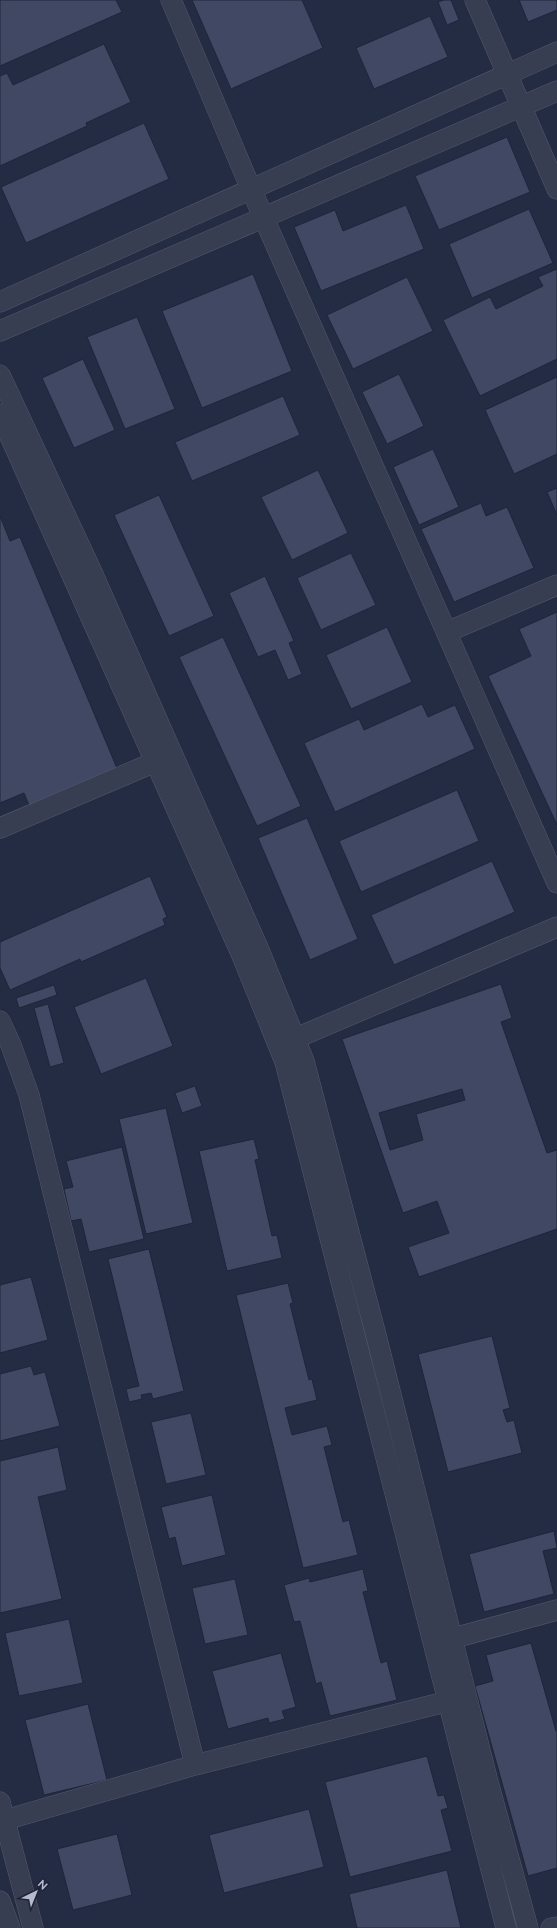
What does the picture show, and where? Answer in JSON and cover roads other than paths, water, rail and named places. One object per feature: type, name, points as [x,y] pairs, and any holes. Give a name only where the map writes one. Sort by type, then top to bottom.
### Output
[{"type":"street","points":[[171,0],[251,189],[557,883]]},
{"type":"street","points":[[475,0],[557,189]]},
{"type":"street","points":[[0,302],[557,52]]},
{"type":"street","points":[[0,331],[557,91]]},
{"type":"street","points":[[0,375],[91,570],[259,950],[287,1042]]},
{"type":"street","points":[[0,414],[243,958],[287,1042],[304,1061],[443,1641],[448,1701],[506,1928]]},
{"type":"street","points":[[447,632],[557,585]]},
{"type":"street","points":[[0,828],[155,762]]},
{"type":"street","points":[[287,1042],[557,927]]},
{"type":"street","points":[[0,1021],[11,1045],[29,1095],[195,1765]]},
{"type":"street","points":[[443,1641],[557,1610]]},
{"type":"street","points":[[443,1641],[467,1696],[528,1928]]},
{"type":"street","points":[[33,1928],[2,1814],[467,1696]]},
{"type":"street","points":[[0,1901],[10,1928]]},
{"type":"street","points":[[551,1928],[557,1927]]}]
